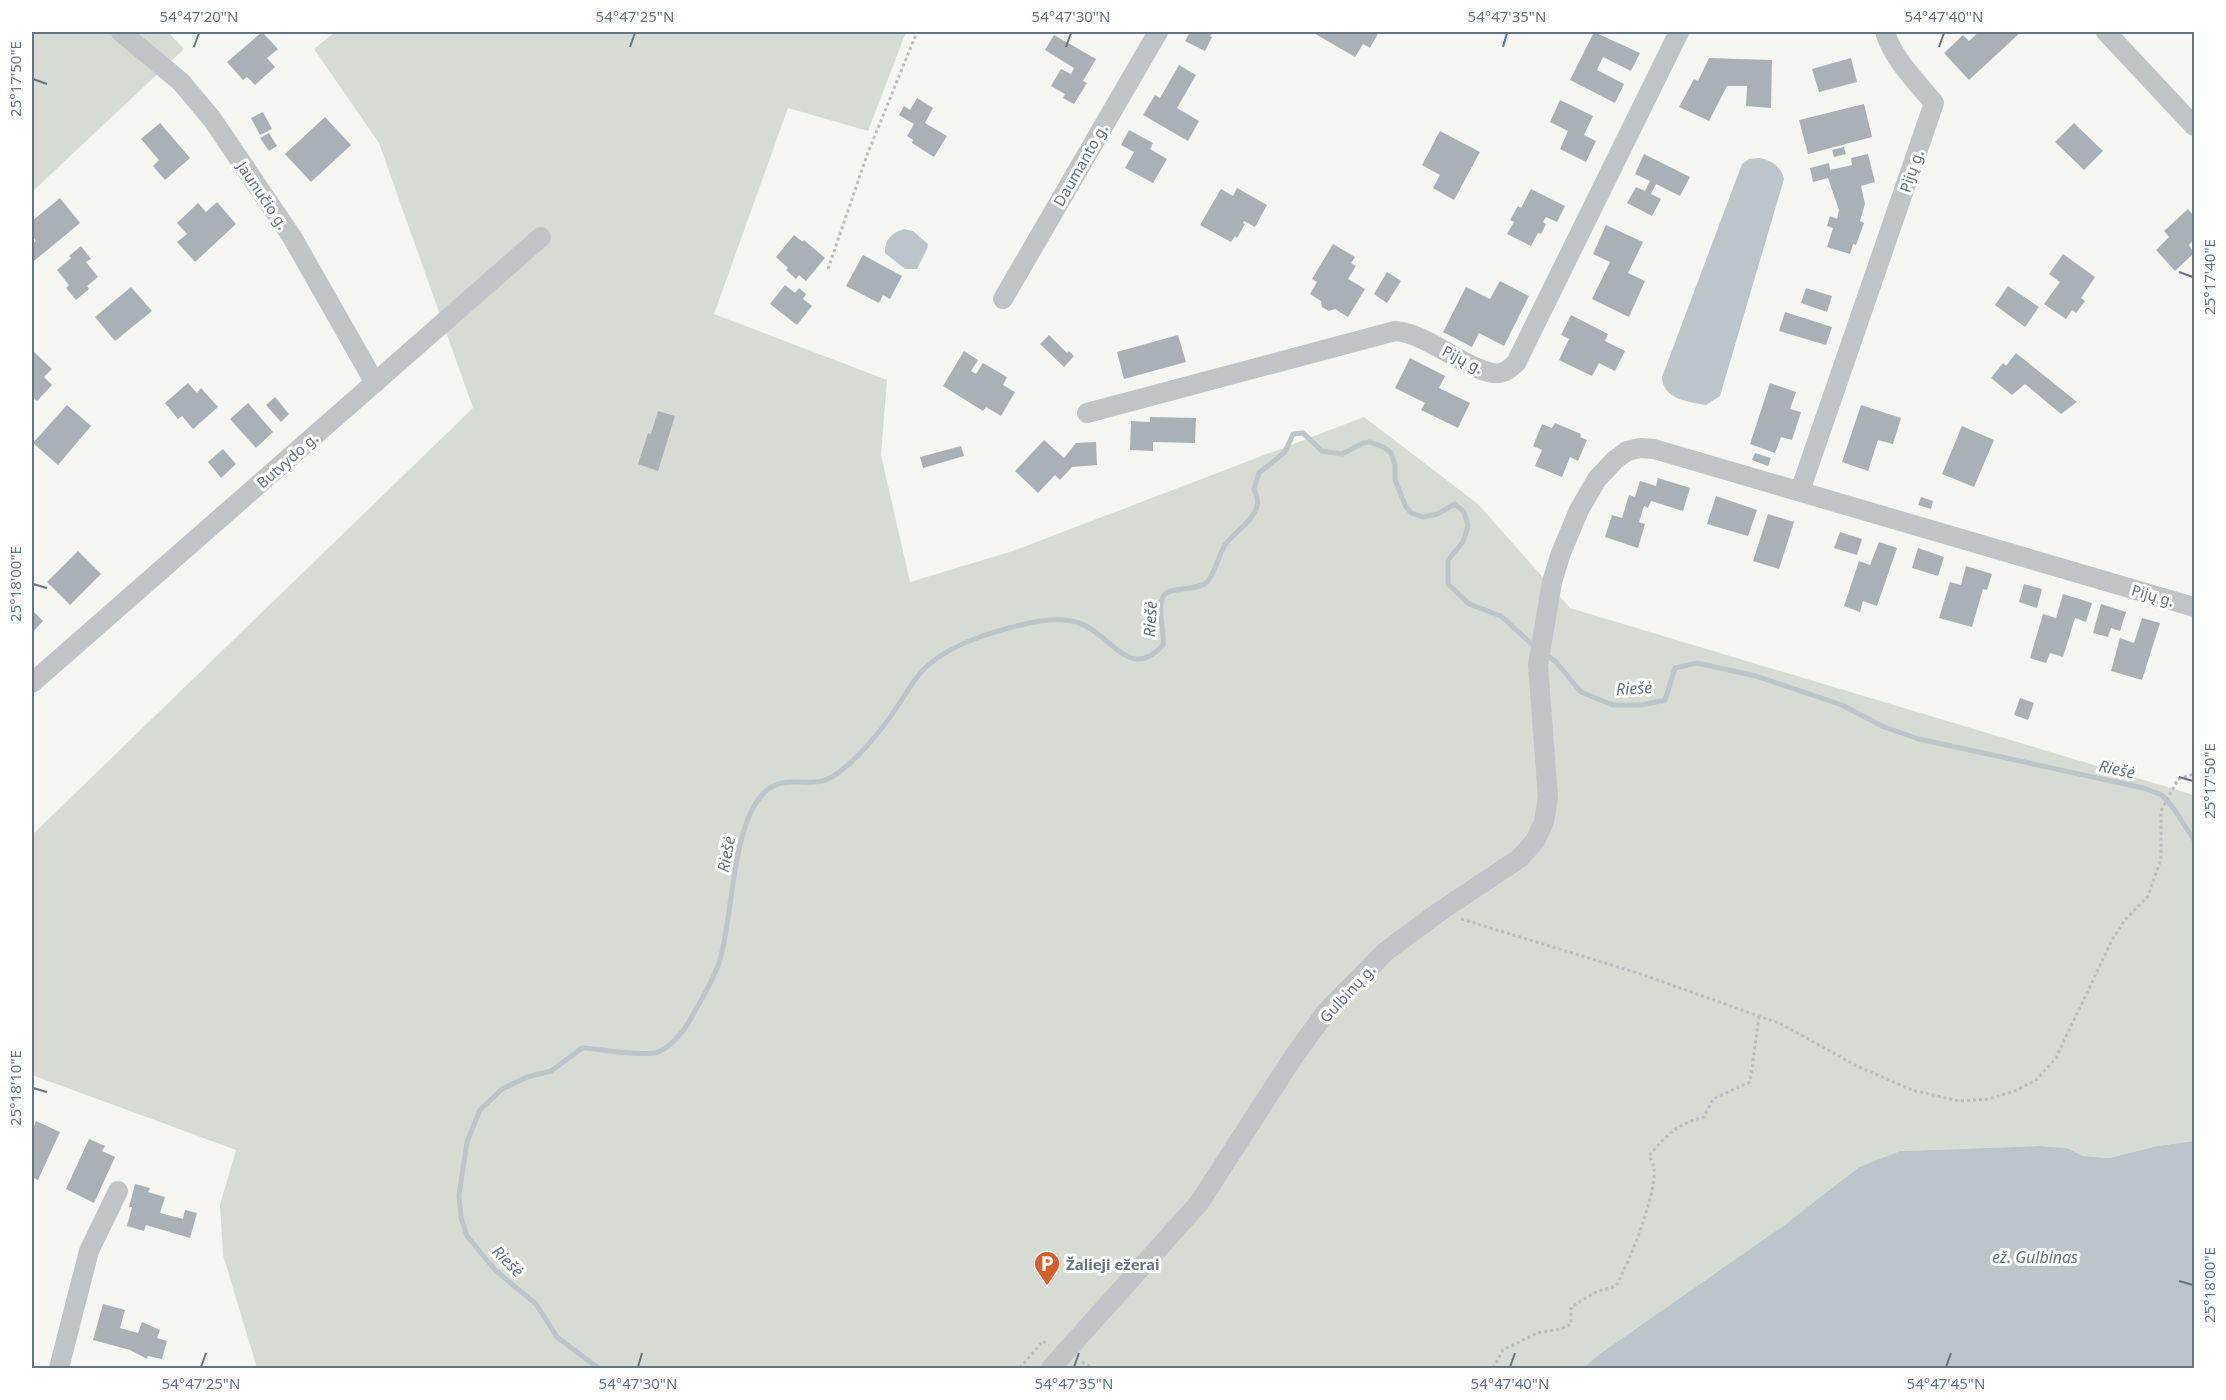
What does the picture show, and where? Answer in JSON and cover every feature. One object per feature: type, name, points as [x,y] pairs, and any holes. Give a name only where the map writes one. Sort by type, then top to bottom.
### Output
[{"type":"street","name":"Jaunučio g.","points":[[121,32],[181,82],[212,119],[292,237],[375,383]]},
{"type":"street","name":"Daumanto g.","points":[[1003,299],[1158,32]]},
{"type":"street","name":"Pijų g.","points":[[1087,413],[1395,332],[1419,336],[1486,372],[1498,374],[1507,371],[1516,363],[1678,32]]},
{"type":"street","name":"Pijų g.","points":[[1800,491],[1934,102],[1888,44],[1885,32]]},
{"type":"street","points":[[2106,32],[2194,126]]},
{"type":"street","name":"Butvydo g.","points":[[32,683],[542,237]]},
{"type":"street","name":"Pijų g.","points":[[1547,609],[1552,582],[1561,554],[1579,510],[1597,479],[1615,460],[1627,452],[1640,448],[1654,449],[2194,607]]},
{"type":"street","name":"Gulbinų g.","points":[[1051,1368],[1199,1203],[1294,1056],[1326,1012],[1385,952],[1439,912],[1520,858],[1535,841],[1544,822],[1548,798],[1538,665],[1547,609]]},
{"type":"street","points":[[58,1368],[89,1251],[118,1191]]},
{"type":"path","points":[[828,269],[867,155],[917,32]]},
{"type":"path","points":[[1439,912],[1641,974],[1781,1024],[1857,1066],[1912,1090],[1959,1101],[1989,1099],[2015,1091],[2036,1080],[2056,1058],[2112,940],[2124,921],[2148,896],[2161,859],[2162,811],[2178,779],[2194,774]]},
{"type":"path","points":[[1493,1368],[1503,1350],[1537,1333],[1561,1329],[1571,1324],[1571,1307],[1596,1292],[1616,1286],[1629,1260],[1650,1201],[1654,1169],[1649,1156],[1667,1134],[1690,1121],[1704,1117],[1713,1099],[1750,1082],[1759,1016]]},
{"type":"shaded area","points":[[32,32],[168,32],[184,49],[32,192]]},
{"type":"shaded area","points":[[335,32],[906,32],[868,131],[788,108],[714,314],[887,380],[881,455],[910,582],[1013,551],[1364,417],[1478,504],[1570,608],[2194,795],[2194,1141],[2157,1146],[2109,1158],[2083,1156],[2067,1148],[2039,1146],[1900,1151],[1859,1167],[1783,1226],[1601,1353],[1583,1368],[257,1368],[223,1255],[220,1205],[236,1150],[32,1075],[32,835],[473,408],[379,143],[314,49]]},
{"type":"water","points":[[1760,158],[1775,165],[1781,171],[1784,179],[1720,396],[1706,405],[1684,401],[1667,390],[1662,377],[1742,164],[1749,159]]},
{"type":"water","points":[[904,229],[913,231],[928,244],[917,269],[905,269],[885,253],[886,244],[890,238]]},
{"type":"water","name":"ež. Gulbinas","points":[[2194,1141],[2194,1368],[1583,1368],[1601,1353],[1783,1226],[1859,1167],[1900,1151],[2039,1146],[2067,1148],[2083,1156],[2109,1158],[2157,1146]]},
{"type":"building","points":[[262,32],[278,49],[267,58],[275,67],[255,85],[247,77],[243,80],[227,62]]},
{"type":"building","points":[[1190,32],[1213,32],[1205,51],[1185,41]]},
{"type":"building","points":[[1312,32],[1379,32],[1370,48],[1363,44],[1355,57]]},
{"type":"building","points":[[1594,32],[1640,53],[1631,71],[1603,57],[1597,70],[1624,84],[1615,103],[1570,80]]},
{"type":"building","points":[[1979,32],[2021,32],[1969,80],[1944,53],[1963,35],[1969,41]]},
{"type":"building","points":[[1054,35],[1096,59],[1083,81],[1087,83],[1074,104],[1063,98],[1065,94],[1051,86],[1061,69],[1071,74],[1074,68],[1045,50]]},
{"type":"building","points":[[1709,58],[1772,60],[1771,108],[1746,106],[1747,86],[1727,86],[1709,121],[1679,107],[1694,79],[1698,81]]},
{"type":"building","points":[[1851,58],[1857,82],[1819,92],[1812,69]]},
{"type":"building","points":[[1179,65],[1196,75],[1177,108],[1199,121],[1188,141],[1143,115],[1155,95],[1160,98]]},
{"type":"building","points":[[917,98],[933,108],[925,123],[947,136],[934,157],[912,143],[913,140],[907,136],[914,124],[899,115],[904,106],[910,110]]},
{"type":"building","points":[[1560,100],[1593,116],[1584,135],[1596,141],[1586,162],[1560,149],[1568,131],[1550,122]]},
{"type":"building","points":[[1864,104],[1872,137],[1808,154],[1799,120]]},
{"type":"building","points":[[263,112],[272,129],[260,135],[251,118]]},
{"type":"building","points":[[325,117],[351,145],[311,182],[285,154]]},
{"type":"building","points":[[160,123],[190,158],[165,180],[153,166],[159,160],[141,139]]},
{"type":"building","points":[[2074,123],[2103,151],[2084,170],[2055,142]]},
{"type":"building","points":[[1129,130],[1153,143],[1150,149],[1167,159],[1153,183],[1125,168],[1134,152],[1121,145]]},
{"type":"building","points":[[1440,131],[1480,152],[1454,200],[1433,188],[1440,175],[1422,165]]},
{"type":"building","points":[[269,133],[277,146],[269,151],[260,138]]},
{"type":"building","points":[[1844,147],[1846,154],[1834,157],[1832,150]]},
{"type":"building","points":[[1644,154],[1690,177],[1680,196],[1656,184],[1651,194],[1661,199],[1652,216],[1627,203],[1636,187],[1645,191],[1650,181],[1635,174]]},
{"type":"building","points":[[1868,154],[1875,182],[1861,186],[1865,204],[1860,221],[1864,223],[1856,245],[1853,244],[1850,254],[1827,247],[1833,228],[1827,226],[1830,216],[1837,219],[1839,210],[1828,178],[1813,182],[1810,168],[1829,163],[1830,170],[1852,165],[1851,158]]},
{"type":"building","points":[[1237,188],[1267,205],[1255,227],[1244,221],[1245,224],[1237,238],[1235,236],[1231,242],[1200,225],[1221,189],[1233,196]]},
{"type":"building","points":[[1531,189],[1565,206],[1557,222],[1546,217],[1543,222],[1546,224],[1541,234],[1538,233],[1531,246],[1507,234],[1514,222],[1510,220],[1518,206],[1521,208]]},
{"type":"building","points":[[60,198],[80,223],[34,261],[32,244],[36,241],[32,236],[32,221]]},
{"type":"building","points":[[217,202],[236,224],[195,262],[177,242],[187,234],[177,223],[198,203],[206,212]]},
{"type":"building","points":[[2188,209],[2194,216],[2194,239],[2189,245],[2194,253],[2175,271],[2156,250],[2169,237],[2164,231]]},
{"type":"building","points":[[1606,225],[1643,242],[1628,273],[1645,281],[1629,317],[1592,299],[1610,262],[1593,254]]},
{"type":"building","points":[[794,235],[803,242],[804,240],[825,258],[806,281],[799,275],[796,279],[776,257]]},
{"type":"building","points":[[1333,244],[1355,257],[1351,263],[1356,266],[1348,279],[1365,289],[1348,317],[1335,309],[1329,311],[1322,307],[1321,301],[1310,294],[1317,282],[1312,279]]},
{"type":"building","points":[[81,246],[91,259],[86,262],[98,277],[76,300],[66,288],[69,285],[57,270]]},
{"type":"building","points":[[2063,254],[2095,277],[2081,298],[2085,301],[2076,313],[2072,310],[2066,319],[2044,304],[2060,282],[2049,274]]},
{"type":"building","points":[[863,255],[902,276],[890,299],[883,295],[879,303],[846,286]]},
{"type":"building","points":[[1387,272],[1401,281],[1387,303],[1374,294]]},
{"type":"building","points":[[1500,281],[1529,296],[1504,346],[1479,333],[1472,347],[1443,332],[1466,287],[1490,299]]},
{"type":"building","points":[[785,285],[795,293],[799,288],[806,294],[803,299],[812,306],[797,325],[770,304]]},
{"type":"building","points":[[2008,286],[2039,307],[2025,327],[1995,305]]},
{"type":"building","points":[[131,287],[152,311],[115,341],[95,317]]},
{"type":"building","points":[[1806,288],[1832,296],[1827,312],[1801,303]]},
{"type":"building","points":[[1785,312],[1832,327],[1826,345],[1779,331]]},
{"type":"building","points":[[1571,315],[1608,334],[1605,341],[1625,351],[1615,371],[1599,363],[1592,376],[1559,360],[1569,339],[1561,335]]},
{"type":"building","points":[[1049,335],[1067,353],[1069,351],[1074,356],[1064,367],[1040,344]]},
{"type":"building","points":[[1178,335],[1186,362],[1124,379],[1117,352]]},
{"type":"building","points":[[32,350],[52,369],[44,377],[52,385],[37,401],[32,396]]},
{"type":"building","points":[[964,351],[978,360],[971,371],[976,374],[983,363],[1007,377],[1003,385],[1015,392],[1001,416],[986,407],[983,411],[943,386]]},
{"type":"building","points":[[2016,353],[2077,402],[2061,414],[2025,384],[2012,395],[1991,378],[2003,363],[2006,366]]},
{"type":"building","points":[[1410,358],[1445,376],[1439,388],[1470,403],[1458,428],[1421,410],[1425,403],[1395,388]]},
{"type":"building","points":[[188,383],[197,393],[201,388],[218,407],[193,429],[182,416],[178,419],[165,403]]},
{"type":"building","points":[[1770,383],[1796,392],[1790,409],[1801,412],[1792,440],[1781,437],[1775,453],[1750,444]]},
{"type":"building","points":[[275,397],[289,414],[281,422],[266,405]]},
{"type":"building","points":[[248,403],[273,432],[256,448],[230,419]]},
{"type":"building","points":[[67,405],[91,426],[58,465],[33,443]]},
{"type":"building","points":[[1861,405],[1901,418],[1893,444],[1878,440],[1868,471],[1842,462]]},
{"type":"building","points":[[658,411],[675,416],[658,471],[638,464]]},
{"type":"building","points":[[1150,417],[1196,418],[1195,443],[1153,442],[1153,451],[1130,450],[1131,421],[1150,422]]},
{"type":"building","points":[[1555,423],[1581,434],[1580,437],[1587,440],[1578,461],[1570,457],[1562,477],[1535,466],[1542,450],[1533,446],[1542,424],[1552,428]]},
{"type":"building","points":[[1962,426],[1994,440],[1974,487],[1942,474]]},
{"type":"building","points":[[1044,440],[1064,458],[1076,443],[1096,442],[1097,465],[1072,467],[1060,480],[1055,475],[1038,493],[1015,471]]},
{"type":"building","points":[[961,446],[964,456],[923,468],[920,457]]},
{"type":"building","points":[[223,449],[236,464],[221,478],[208,462]]},
{"type":"building","points":[[1755,453],[1771,458],[1768,466],[1752,460]]},
{"type":"building","points":[[1658,478],[1690,488],[1683,511],[1651,501],[1648,508],[1644,506],[1639,522],[1645,524],[1638,548],[1605,537],[1612,515],[1622,518],[1629,495],[1635,497],[1640,481],[1656,486]]},
{"type":"building","points":[[1716,496],[1757,510],[1748,536],[1707,524]]},
{"type":"building","points":[[1921,497],[1933,501],[1931,509],[1918,505]]},
{"type":"building","points":[[1768,514],[1794,522],[1779,569],[1753,561]]},
{"type":"building","points":[[1840,532],[1862,539],[1857,555],[1834,548]]},
{"type":"building","points":[[1879,542],[1897,548],[1877,606],[1863,601],[1860,612],[1844,606],[1859,561],[1870,565]]},
{"type":"building","points":[[1918,548],[1944,557],[1938,576],[1912,568]]},
{"type":"building","points":[[78,551],[101,574],[70,605],[47,582]]},
{"type":"building","points":[[1966,566],[1992,574],[1987,590],[1983,589],[1972,627],[1939,618],[1950,582],[1961,585]]},
{"type":"building","points":[[2024,584],[2042,589],[2037,608],[2019,602]]},
{"type":"building","points":[[2063,594],[2092,603],[2086,622],[2075,618],[2063,657],[2050,653],[2046,663],[2030,658],[2043,614],[2056,618]]},
{"type":"building","points":[[2101,604],[2126,612],[2120,631],[2111,628],[2108,637],[2093,633]]},
{"type":"building","points":[[32,610],[43,621],[32,633]]},
{"type":"building","points":[[2142,618],[2160,623],[2142,680],[2111,671],[2120,638],[2134,643]]},
{"type":"building","points":[[2020,698],[2034,703],[2028,720],[2014,715]]},
{"type":"building","points":[[36,1121],[60,1132],[38,1180],[32,1177],[32,1131]]},
{"type":"building","points":[[89,1139],[105,1146],[102,1151],[115,1157],[94,1203],[66,1189]]},
{"type":"building","points":[[135,1184],[150,1188],[148,1192],[165,1197],[160,1213],[183,1219],[185,1210],[197,1213],[190,1238],[146,1225],[144,1231],[127,1226]]},
{"type":"building","points":[[103,1304],[125,1310],[120,1328],[138,1333],[142,1322],[160,1330],[157,1338],[167,1341],[162,1359],[148,1356],[147,1359],[130,1350],[93,1340]]},
{"type":"waterway","name":"Riešė","points":[[598,1368],[557,1337],[536,1304],[496,1271],[467,1236],[461,1217],[459,1195],[467,1142],[480,1110],[502,1089],[527,1077],[551,1071],[582,1048],[645,1054],[665,1049],[675,1040],[690,1020],[719,963],[740,847],[746,824],[755,805],[774,785],[790,782],[816,782],[832,777],[841,771],[876,736],[926,667],[960,645],[1012,627],[1045,620],[1079,623],[1090,628],[1120,652],[1130,657],[1140,659],[1151,655],[1163,645],[1161,607],[1164,595],[1167,592],[1202,585],[1210,579],[1225,545],[1255,512],[1258,502],[1254,489],[1259,473],[1285,452],[1293,434],[1303,433],[1322,451],[1342,454],[1363,443],[1370,442],[1385,448],[1391,453],[1395,465],[1395,480],[1406,507],[1411,513],[1423,517],[1437,514],[1455,504],[1464,512],[1468,526],[1463,542],[1448,560],[1448,584],[1469,604],[1501,616],[1535,647]]},
{"type":"waterway","name":"Riešė","points":[[1545,654],[1556,662],[1581,692],[1613,705],[1641,705],[1665,700],[1675,668],[1697,663],[1756,676],[1842,705],[1884,727],[1919,739],[2143,788],[2162,795],[2194,840]]},
{"type":"place","name":"Žalieji ežerai","points":[[1047,1287]]}]
